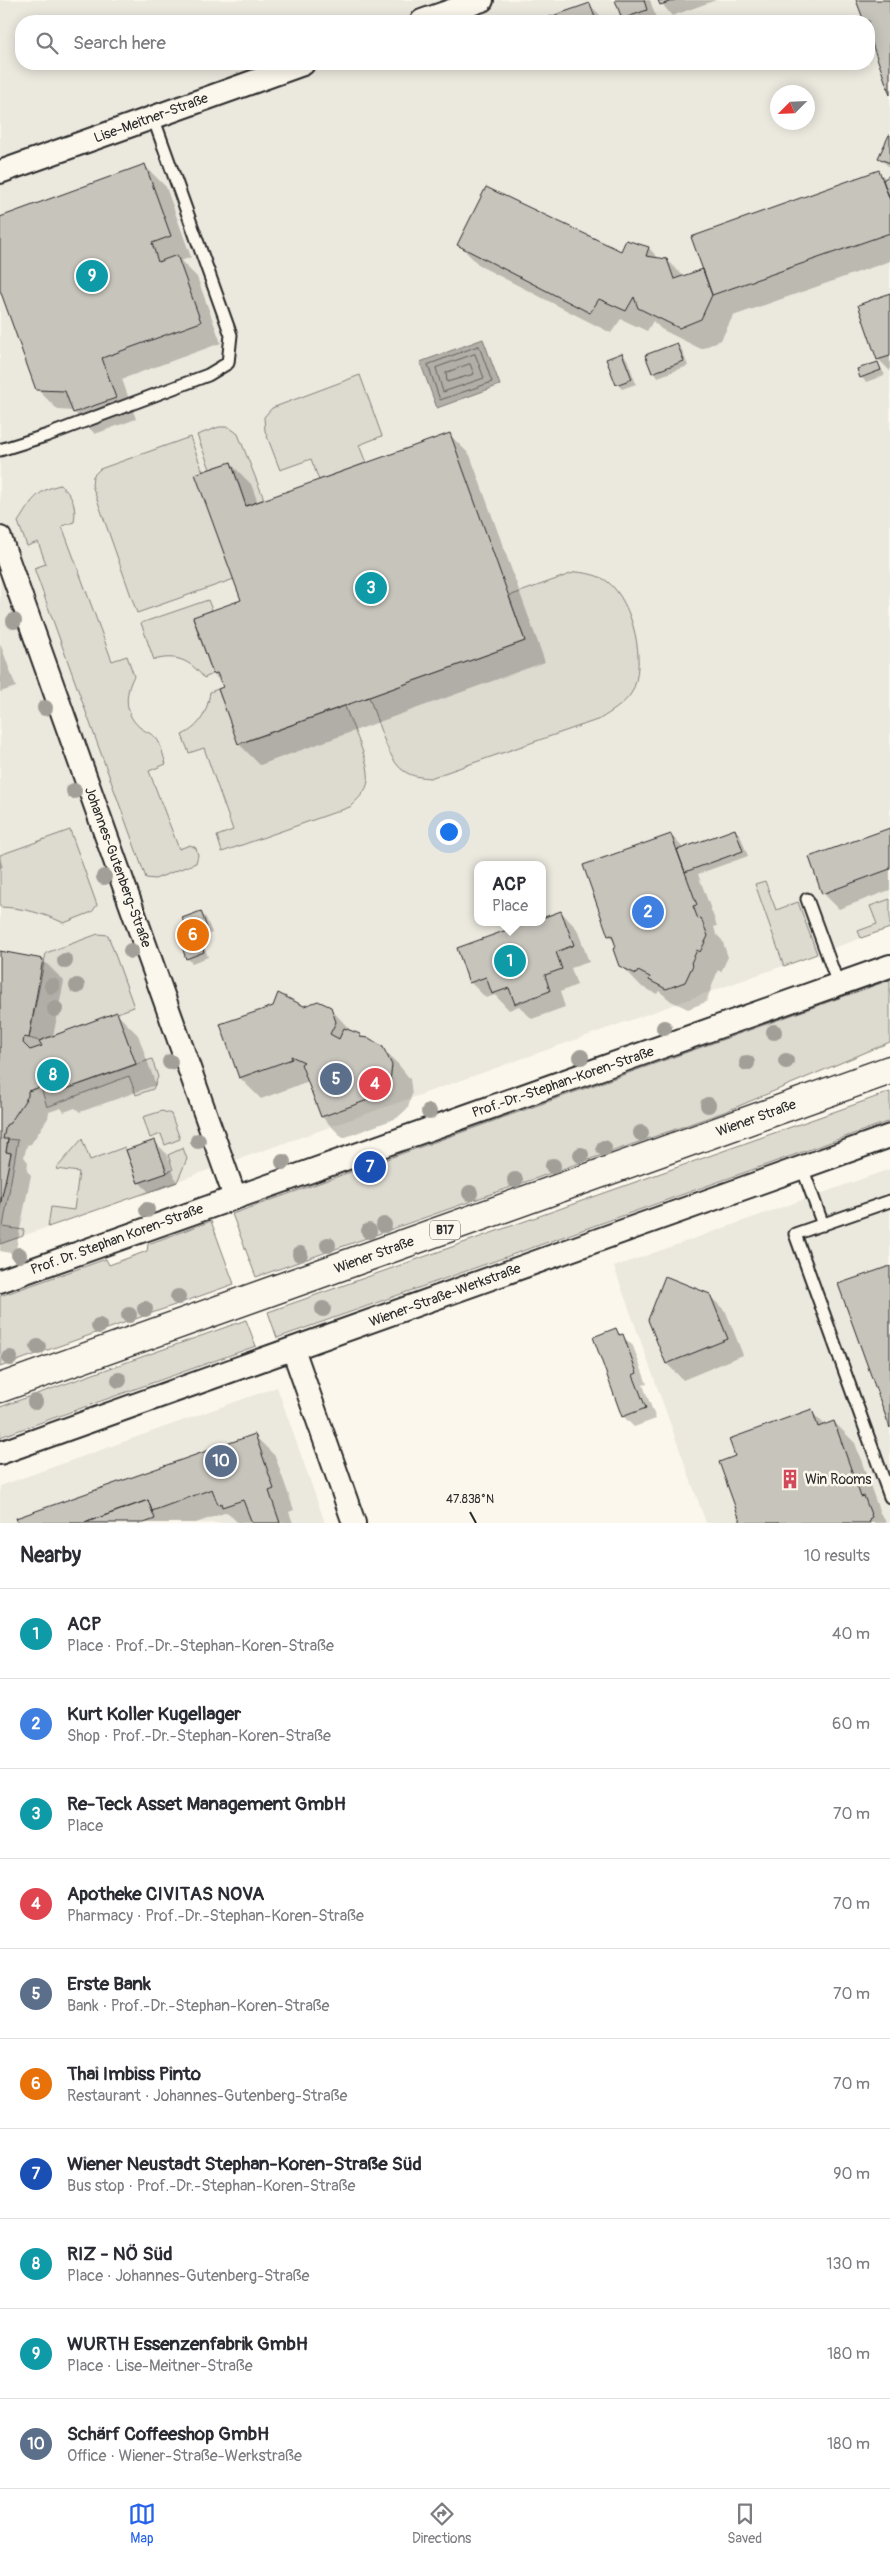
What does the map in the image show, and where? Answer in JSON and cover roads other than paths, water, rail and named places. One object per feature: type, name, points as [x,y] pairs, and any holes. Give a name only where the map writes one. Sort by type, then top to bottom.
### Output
[{"type":"main road","name":"Wiener Straße","points":[[0,1388],[890,1070]]},
{"type":"street","points":[[439,15],[482,0]]},
{"type":"street","name":"Lise-Meitner-Straße","points":[[0,172],[286,70]]},
{"type":"street","name":"Johannes-Gutenberg-Straße","points":[[0,538],[235,1196]]},
{"type":"street","name":"Prof.-Dr.-Stephan-Koren-Straße","points":[[235,1196],[890,966]]},
{"type":"street","name":"Wiener-Straße-Werkstraße","points":[[0,1452],[890,1136]]},
{"type":"street","name":"Prof. Dr. Stephan Koren-Straße","points":[[0,1281],[235,1196]]},
{"type":"street","points":[[292,1349],[354,1523]]},
{"type":"lane","points":[[0,450],[29,439],[48,435],[208,376],[228,363],[231,335],[154,117]]},
{"type":"lane","points":[[807,899],[838,984]]},
{"type":"lane","points":[[802,1167],[824,1225]]},
{"type":"lane","points":[[890,1201],[795,1234],[890,1497]]},
{"type":"water","points":[[483,339],[500,385],[437,408],[420,362]]},
{"type":"place","name":"WURTH Essenzenfabrik GmbH","points":[[92,276]]},
{"type":"place","name":"Re-Teck Asset Management GmbH","points":[[371,588]]},
{"type":"place","name":"Kurt Koller Kugellager","points":[[648,912]]},
{"type":"place","name":"Thai Imbiss Pinto","points":[[193,935]]},
{"type":"place","name":"ACP","points":[[510,961]]},
{"type":"place","name":"RIZ - NÖ Süd","points":[[53,1075]]},
{"type":"place","name":"Erste Bank","points":[[336,1079]]},
{"type":"place","name":"Apotheke CIVITAS NOVA","points":[[375,1084]]},
{"type":"place","name":"Wiener Neustadt Stephan-Koren-Straße Süd","points":[[370,1167]]},
{"type":"place","name":"Schärf Coffeeshop GmbH","points":[[221,1461]]},
{"type":"place","name":"Win Rooms","points":[[790,1479]]}]
